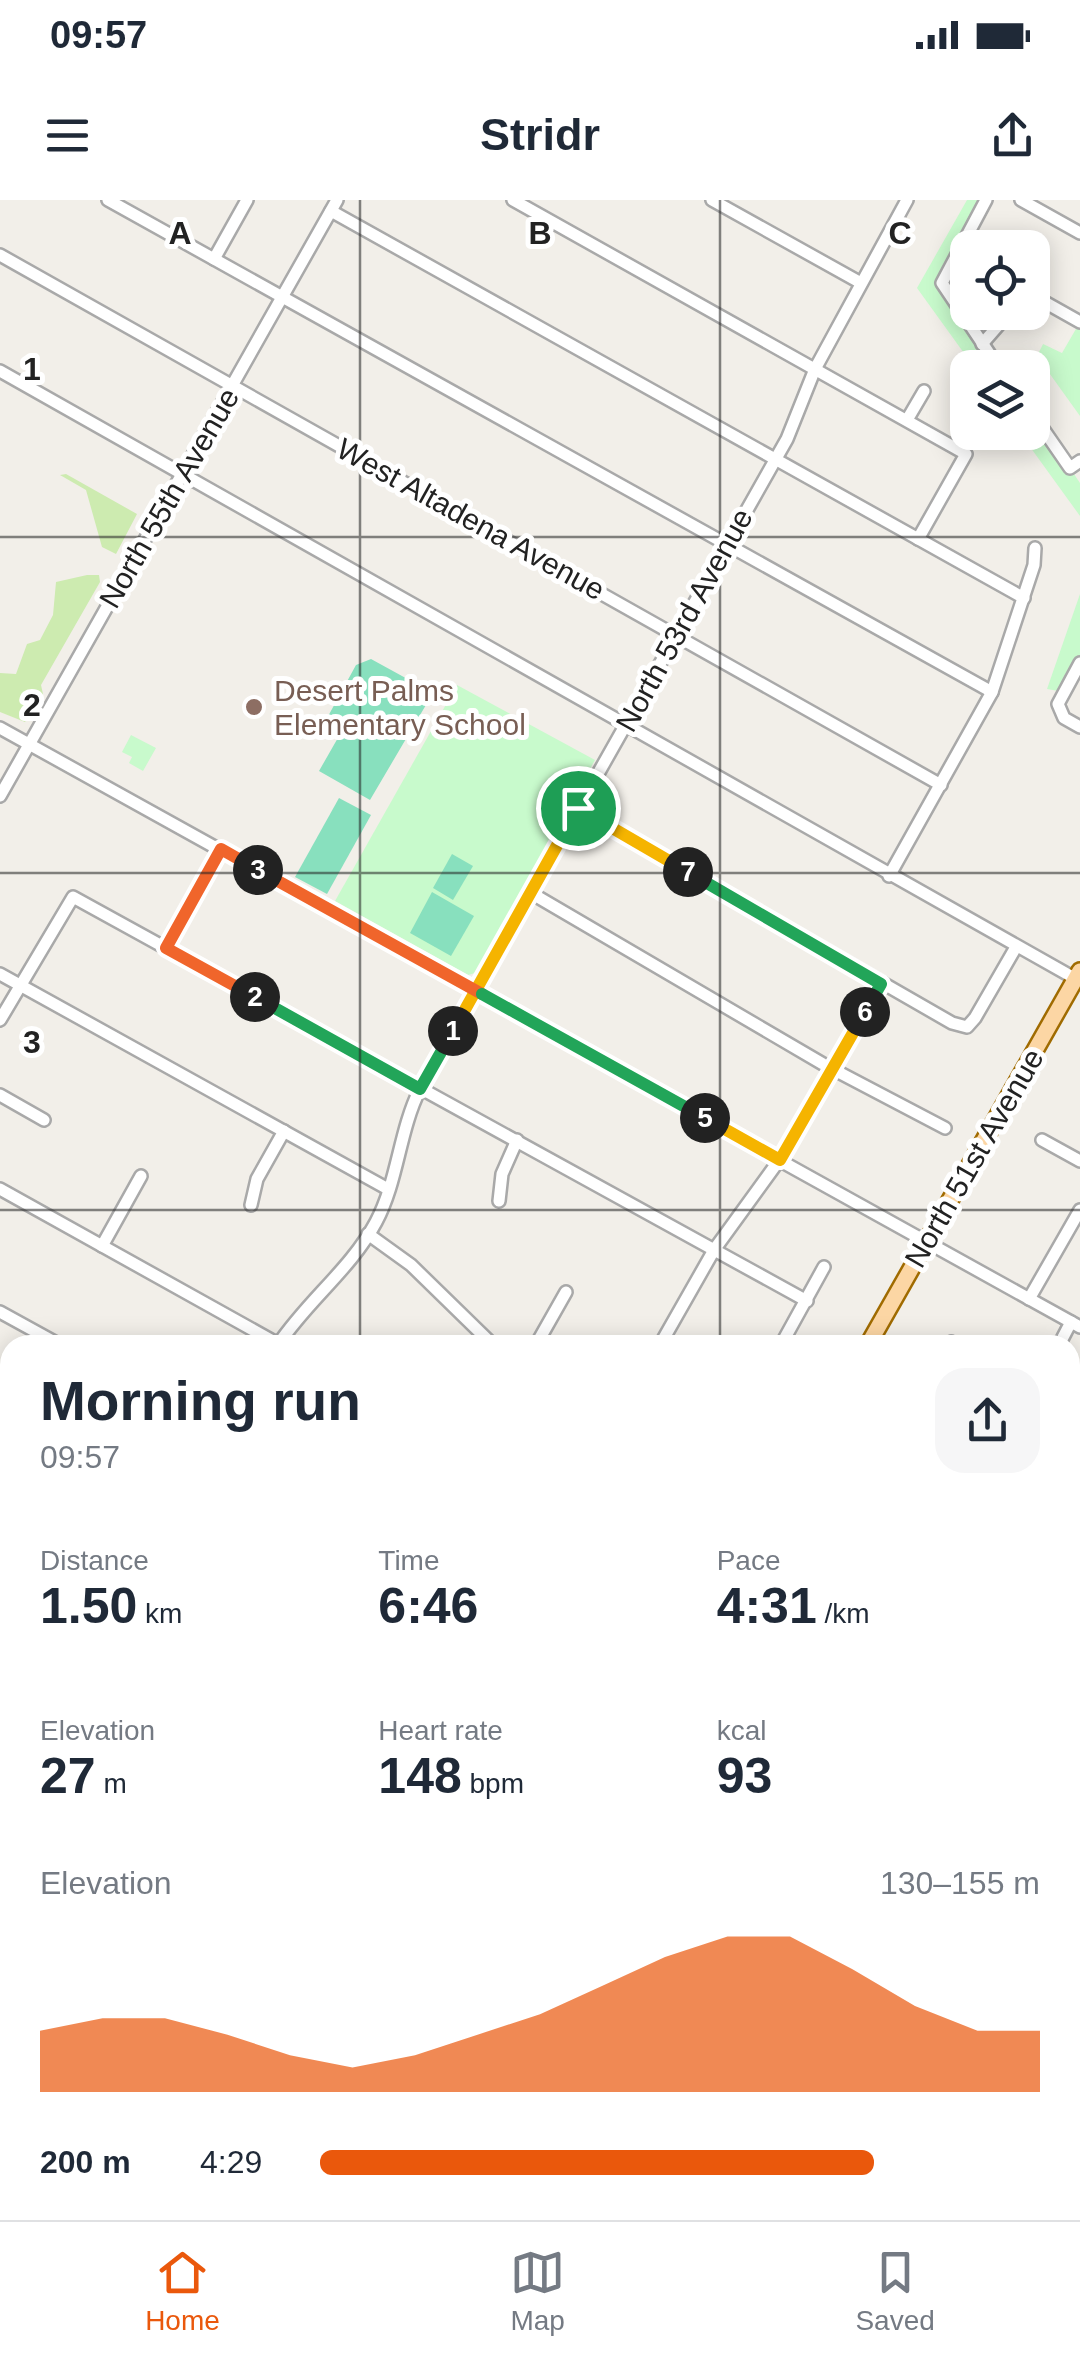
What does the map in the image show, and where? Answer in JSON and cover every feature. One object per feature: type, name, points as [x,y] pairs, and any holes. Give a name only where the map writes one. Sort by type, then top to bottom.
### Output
[{"type":"main road","name":"North 51st Avenue","points":[[874,1335],[1078,975]]},
{"type":"street","points":[[108,200],[992,692]]},
{"type":"street","points":[[214,259],[247,200]]},
{"type":"street","points":[[512,200],[966,454],[918,540]]},
{"type":"street","points":[[712,200],[861,283]]},
{"type":"street","name":"North 53rd Avenue","points":[[287,1335],[368,1234],[388,1189],[406,1121],[420,1089],[775,460],[815,369],[907,200]]},
{"type":"street","points":[[986,200],[942,283],[986,350]]},
{"type":"street","points":[[1021,200],[1080,233]]},
{"type":"street","points":[[334,206],[775,460],[1024,598]]},
{"type":"street","name":"North 55th Avenue","points":[[0,796],[334,206]]},
{"type":"street","name":"West Altadena Avenue","points":[[0,256],[941,785]]},
{"type":"street","points":[[1050,305],[1080,322]]},
{"type":"street","points":[[982,344],[998,330]]},
{"type":"street","points":[[0,371],[889,876],[1016,947],[1078,975]]},
{"type":"street","points":[[907,420],[924,391]]},
{"type":"street","points":[[1050,439],[1070,468],[1080,461]]},
{"type":"street","points":[[889,876],[992,692],[1024,598],[1035,548]]},
{"type":"street","points":[[1080,663],[1058,711],[1080,727]]},
{"type":"street","points":[[0,728],[1076,1325]]},
{"type":"street","points":[[578,808],[881,984],[966,1027],[1016,947]]},
{"type":"street","points":[[166,948],[221,849]]},
{"type":"street","points":[[530,893],[833,1069],[944,1128]]},
{"type":"street","points":[[0,1020],[72,898],[807,1300]]},
{"type":"street","points":[[0,974],[388,1189]]},
{"type":"street","points":[[666,1335],[714,1250],[780,1160],[881,984]]},
{"type":"street","points":[[0,1095],[44,1120]]},
{"type":"street","points":[[251,1204],[257,1179],[284,1132]]},
{"type":"street","points":[[500,1202],[502,1174],[516,1140]]},
{"type":"street","points":[[1042,1140],[1080,1161]]},
{"type":"street","points":[[102,1246],[141,1176]]},
{"type":"street","points":[[0,1189],[261,1335]]},
{"type":"street","points":[[1029,1299],[1080,1210]]},
{"type":"street","points":[[368,1234],[411,1265],[483,1335]]},
{"type":"street","points":[[787,1335],[824,1267]]},
{"type":"street","points":[[542,1335],[566,1292]]},
{"type":"street","points":[[0,1312],[42,1335]]},
{"type":"green space","points":[[967,200],[986,200],[969,230],[950,230],[950,264],[943,276],[950,287],[950,330],[976,330],[989,350],[962,350],[917,288]]},
{"type":"green space","points":[[1080,322],[1080,416],[1050,374],[1050,350],[1040,350],[1043,344],[1062,353]]},
{"type":"green space","points":[[1050,438],[1080,483],[1080,516],[1032,450],[1050,450]]},
{"type":"green space","points":[[66,474],[137,514],[116,554],[102,547],[86,490],[60,475]]},
{"type":"green space","points":[[99,575],[100,582],[41,685],[43,694],[25,722],[0,712],[0,673],[16,674],[27,644],[40,640],[53,615],[56,582]]},
{"type":"green space","points":[[1080,594],[1080,663],[1064,692],[1047,689]]},
{"type":"green space","points":[[371,659],[433,693],[370,800],[319,771],[343,729],[326,720],[356,665]]},
{"type":"green space","points":[[457,685],[595,760],[475,973],[468,975],[335,901]]},
{"type":"green space","points":[[131,735],[156,748],[143,771],[129,763],[132,757],[122,752]]},
{"type":"green space","points":[[339,798],[371,815],[327,894],[295,877]]},
{"type":"green space","points":[[452,854],[473,866],[453,900],[433,888]]},
{"type":"green space","points":[[432,892],[474,916],[451,956],[410,933]]},
{"type":"place","name":"Desert Palms Elementary School","points":[[254,707]]},
{"type":"route","points":[[578,808],[481,980],[476,990],[470,1001],[420,1089],[166,948],[221,849],[476,990],[780,1160],[881,984],[578,808]]}]
